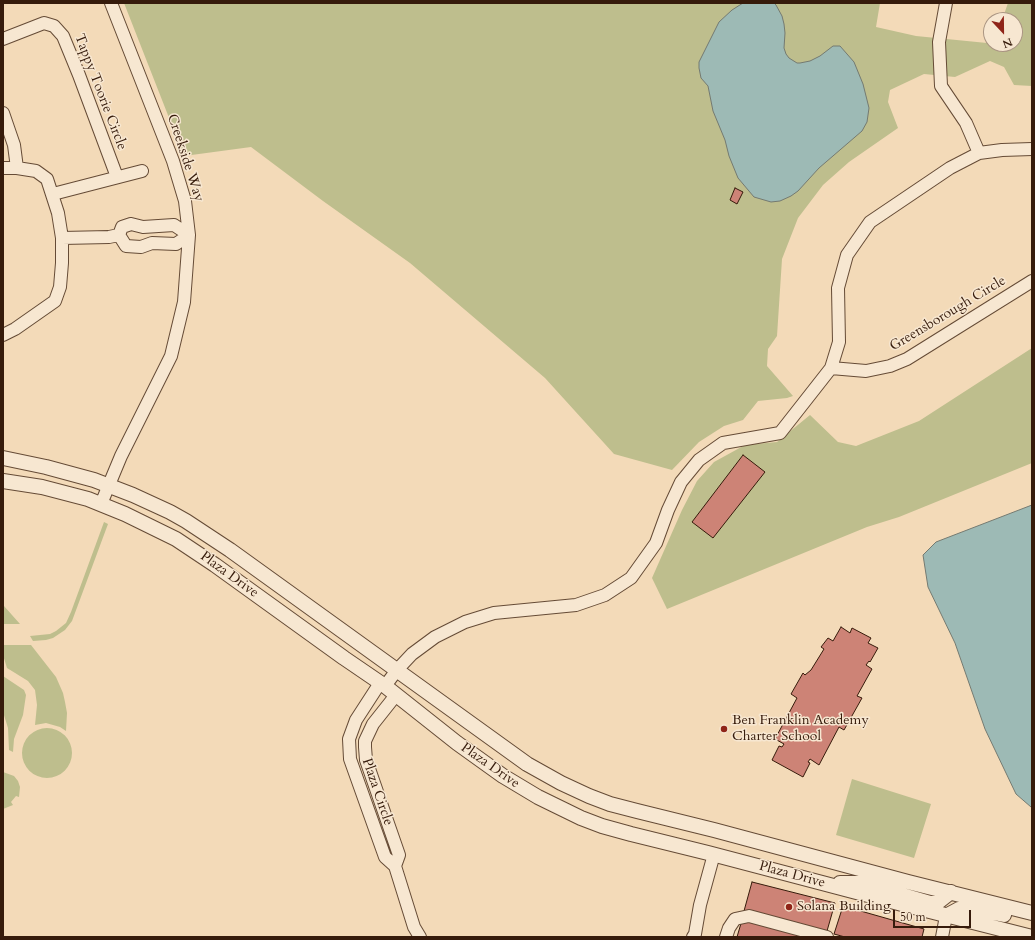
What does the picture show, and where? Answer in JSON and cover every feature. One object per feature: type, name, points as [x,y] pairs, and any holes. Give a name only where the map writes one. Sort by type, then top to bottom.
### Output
[{"type":"street","name":"Creekside Way","points":[[101,504],[121,456],[171,356],[184,302],[189,235],[186,201],[173,161],[111,3]]},
{"type":"street","points":[[946,3],[939,42],[941,86],[966,123],[979,153]]},
{"type":"street","name":"Tappy Toorie Circle","points":[[3,39],[44,23],[54,26],[63,36],[117,177]]},
{"type":"street","points":[[3,113],[14,145],[17,168]]},
{"type":"street","points":[[831,368],[839,342],[838,288],[847,254],[870,222],[950,168],[979,153],[1002,150],[1032,149]]},
{"type":"street","points":[[3,168],[17,168],[36,171],[47,179],[58,213],[62,238],[60,287],[55,301],[15,329],[3,335]]},
{"type":"street","points":[[53,194],[142,171]]},
{"type":"street","points":[[131,224],[143,227],[174,225],[189,235],[176,244],[152,243],[142,247],[126,246],[119,235],[122,227],[131,224]]},
{"type":"street","points":[[62,238],[109,237],[119,235]]},
{"type":"street","name":"Greensborough Circle","points":[[831,368],[866,371],[890,366],[907,359],[1032,281]]},
{"type":"street","name":"Plaza Circle","points":[[420,937],[414,927],[395,866],[384,857],[350,759],[349,739],[356,720],[382,684],[412,654],[450,628],[464,622],[494,613],[576,605],[605,595],[631,578],[656,544],[668,510],[681,482],[699,460],[723,443],[780,434],[831,368]]},
{"type":"street","name":"Plaza Drive","points":[[3,458],[52,468],[108,485],[170,512],[206,534],[527,764],[561,783],[589,796],[610,804],[1032,913]]},
{"type":"street","name":"Plaza Drive","points":[[3,481],[64,492],[101,504],[154,527],[195,551],[382,684],[491,768],[551,804],[580,818],[602,826],[1032,937]]},
{"type":"street","name":"Plaza Circle","points":[[395,866],[399,855],[366,760],[365,741],[373,724],[396,695]]},
{"type":"street","points":[[693,937],[695,934],[700,904],[714,854]]},
{"type":"street","points":[[817,882],[861,883],[930,903],[937,903],[951,892]]},
{"type":"street","points":[[942,937],[946,916],[959,909],[968,908],[1018,918],[1032,916]]},
{"type":"street","points":[[726,937],[729,928],[735,919],[749,916],[827,937]]},
{"type":"green space","points":[[124,3],[880,3],[876,27],[916,36],[983,43],[983,52],[1023,52],[1023,12],[1005,12],[1008,3],[1032,3],[1032,86],[1014,85],[1004,67],[990,61],[955,77],[924,74],[890,90],[888,102],[898,128],[849,162],[823,185],[798,218],[782,259],[777,336],[768,349],[767,366],[793,396],[758,401],[743,420],[724,426],[699,442],[672,470],[614,454],[545,378],[410,263],[251,147],[184,156]]},
{"type":"green space","points":[[1032,348],[1032,463],[899,517],[867,527],[667,609],[652,578],[682,510],[697,481],[714,462],[745,445],[777,442],[810,415],[838,442],[856,446],[919,421]]},
{"type":"green space","points":[[104,522],[108,524],[72,621],[65,630],[53,638],[33,641],[30,636],[50,634],[66,623]]},
{"type":"green space","points":[[4,606],[20,624],[3,624]]},
{"type":"green space","points":[[3,645],[31,645],[56,677],[65,702],[67,713],[66,731],[60,727],[46,723],[35,725],[37,705],[35,690],[28,681],[7,668],[3,655]]},
{"type":"green space","points":[[3,676],[24,690],[26,695],[23,715],[14,739],[13,752],[9,750],[8,728],[3,712]]},
{"type":"green space","points":[[52,728],[57,729],[65,735],[71,743],[71,763],[65,771],[57,777],[42,778],[37,777],[29,771],[23,763],[22,748],[23,743],[29,735],[37,729]]},
{"type":"green space","points":[[3,772],[14,776],[20,787],[19,797],[16,796],[11,802],[13,805],[3,809]]},
{"type":"green space","points":[[852,779],[931,804],[914,858],[836,835]]},
{"type":"water","points":[[743,3],[774,3],[776,5],[782,16],[784,24],[784,48],[786,54],[797,63],[810,61],[820,56],[833,46],[840,46],[854,62],[863,84],[869,108],[867,122],[862,131],[819,168],[798,191],[780,201],[771,202],[754,197],[738,178],[713,111],[708,86],[701,78],[699,68],[699,62],[719,22],[732,10]]},
{"type":"water","points":[[1032,505],[1031,807],[1016,794],[985,729],[955,643],[928,587],[923,555],[936,542]]},
{"type":"building","points":[[735,188],[743,192],[737,204],[730,200]]},
{"type":"building","points":[[743,455],[765,472],[713,538],[692,522]]},
{"type":"building","points":[[841,627],[850,633],[852,628],[871,638],[868,643],[878,648],[870,662],[869,661],[866,665],[872,669],[857,696],[862,698],[844,730],[839,727],[819,765],[810,759],[808,762],[810,763],[803,777],[772,760],[779,746],[782,747],[784,744],[775,739],[797,698],[791,694],[803,673],[805,675],[811,670],[824,649],[821,647],[828,638],[833,641]]},
{"type":"building","name":"Solana Building","points":[[752,882],[835,903],[827,931],[744,911]]},
{"type":"building","points":[[843,906],[924,929],[922,937],[845,937],[834,934]]},
{"type":"building","name":"Solana Building","points":[[742,920],[807,937],[737,937]]},
{"type":"place","name":"Ben Franklin Academy Charter School","points":[[724,729]]},
{"type":"place","name":"Solana Building","points":[[789,907]]}]
